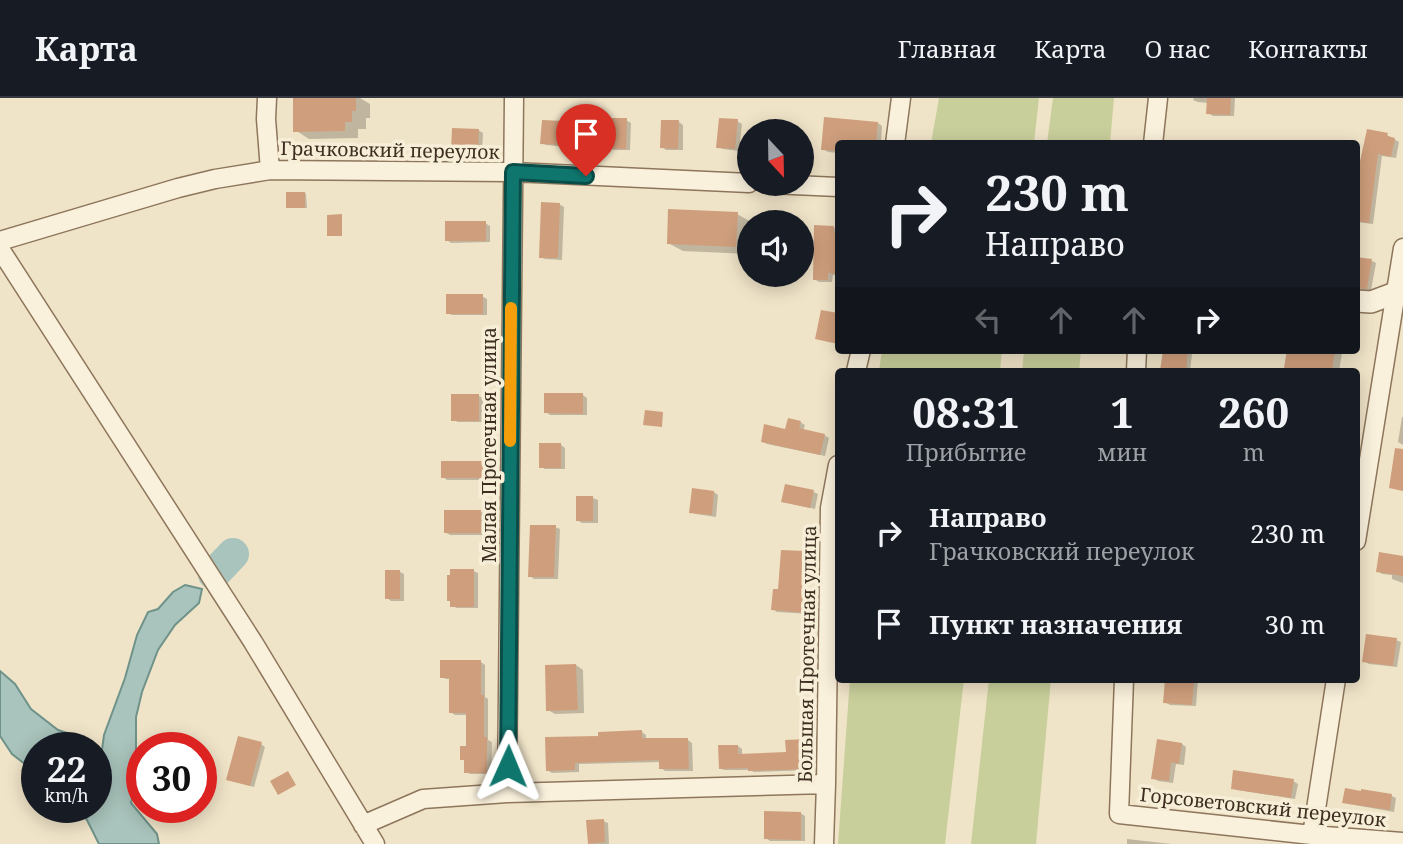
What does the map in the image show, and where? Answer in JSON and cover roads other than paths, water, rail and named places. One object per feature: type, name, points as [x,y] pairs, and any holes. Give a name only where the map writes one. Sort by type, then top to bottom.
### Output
[{"type":"street","name":"Грачковский переулок","points":[[267,98],[270,170],[513,172],[737,182]]},
{"type":"street","name":"Малая Протечная улица","points":[[507,793],[514,98]]},
{"type":"street","points":[[896,140],[901,98]]},
{"type":"street","points":[[1153,140],[1158,98]]},
{"type":"street","points":[[0,242],[178,188],[270,170]]},
{"type":"street","points":[[814,186],[835,187]]},
{"type":"street","points":[[1360,518],[1399,293],[1403,248]]},
{"type":"street","points":[[0,249],[253,642],[375,844]]},
{"type":"street","points":[[1360,301],[1371,302],[1399,293]]},
{"type":"street","name":"Большая Протечная улица","points":[[824,844],[830,508],[835,481]]},
{"type":"street","name":"Горсоветовский переулок","points":[[1125,683],[1119,814],[1403,842]]},
{"type":"street","points":[[1311,835],[1335,683]]},
{"type":"street","points":[[363,825],[424,799],[507,793],[826,784]]},
{"type":"water","points":[[185,585],[202,589],[199,603],[175,625],[158,650],[142,692],[136,717],[136,732],[126,732],[126,823],[148,823],[157,834],[159,844],[99,844],[88,823],[112,823],[112,732],[105,732],[137,635],[148,612],[158,609],[173,592]]},
{"type":"water","points":[[0,671],[15,684],[31,709],[64,732],[21,732],[21,761],[12,754],[0,736]]},
{"type":"waterway","points":[[214,574],[233,554]]}]
